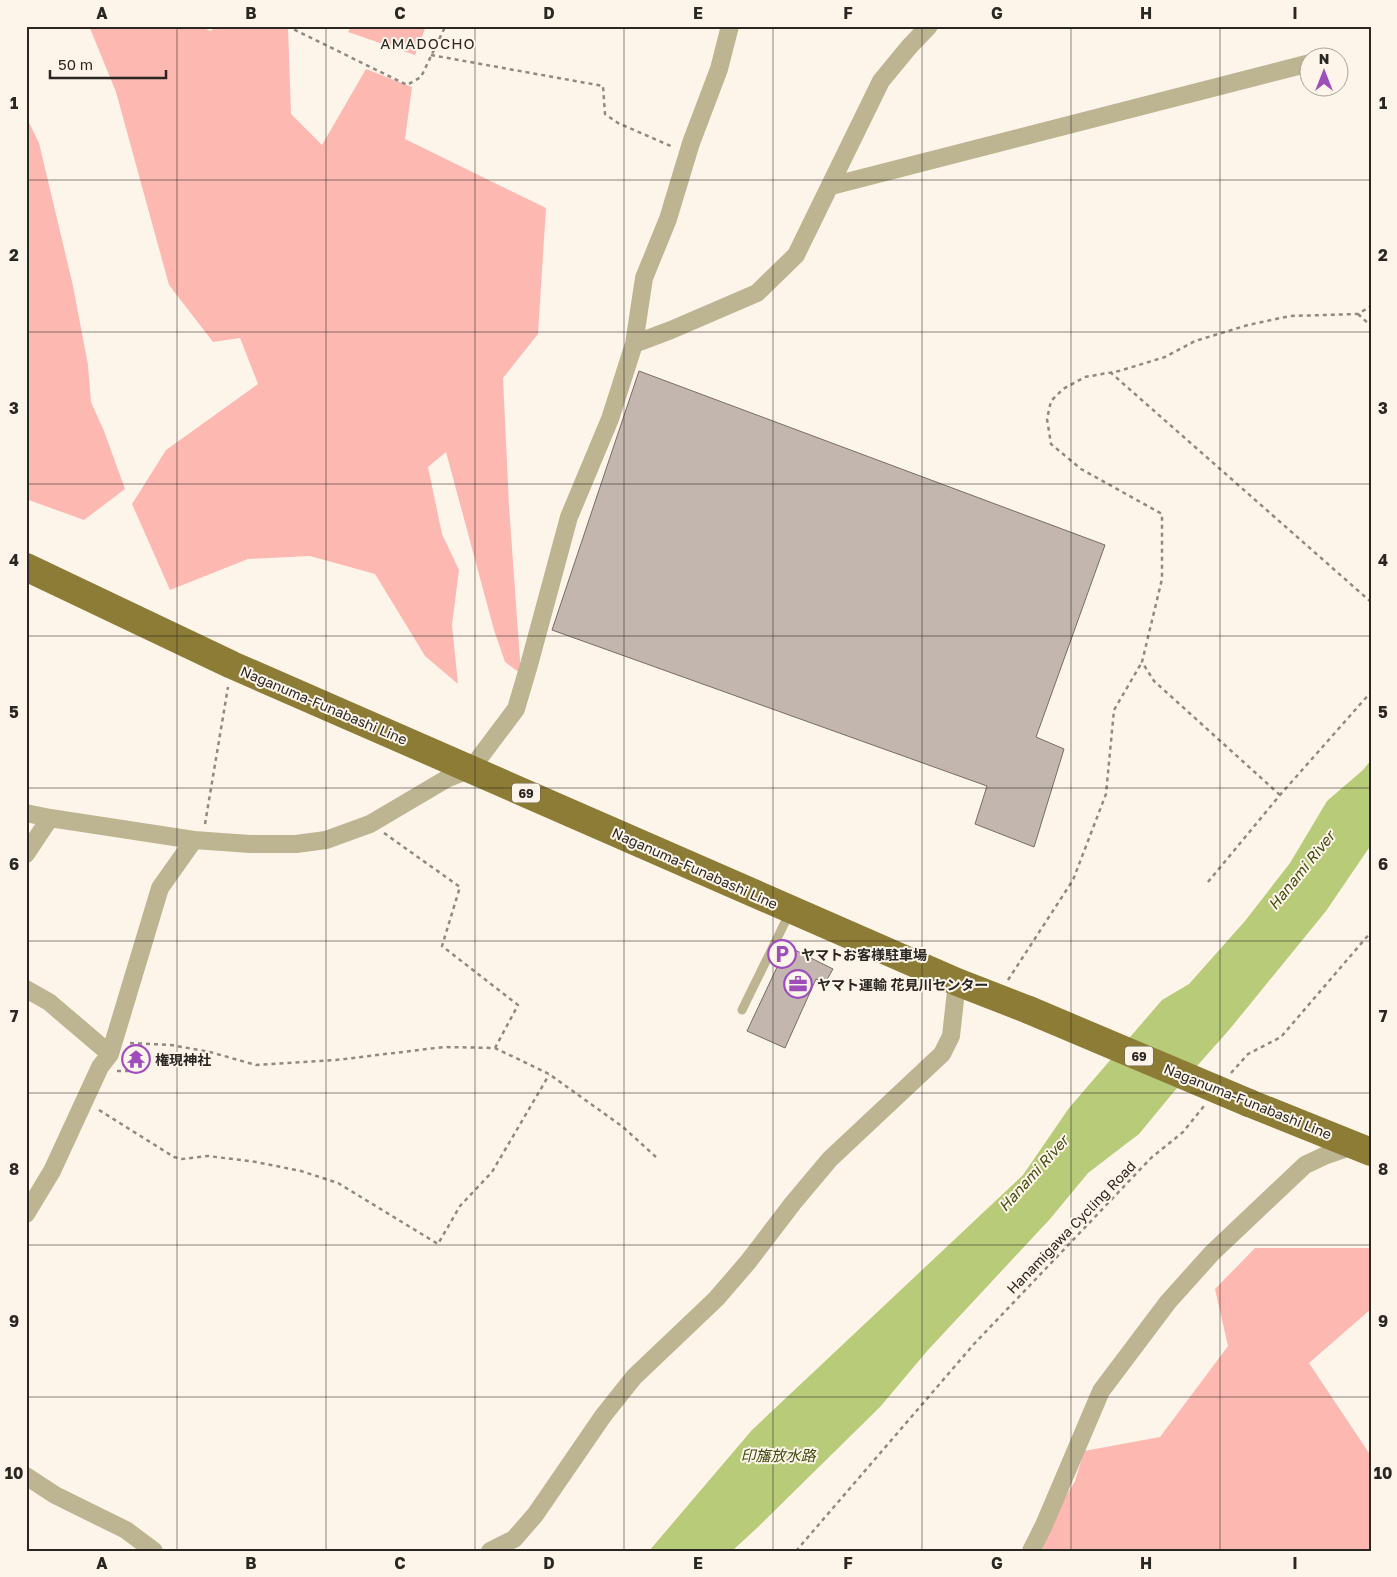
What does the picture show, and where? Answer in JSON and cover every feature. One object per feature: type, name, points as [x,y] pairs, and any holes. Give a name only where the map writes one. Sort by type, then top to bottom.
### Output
[{"type":"main road","name":"Naganuma-Funabashi Line","points":[[26,567],[232,665],[791,910],[957,982],[1363,1149]]},
{"type":"street","points":[[26,813],[198,841],[296,844],[326,840],[370,824],[448,778],[471,769],[516,709],[569,517],[610,419],[634,344],[644,278],[668,218],[688,154],[719,69],[730,26]]},
{"type":"street","points":[[634,344],[757,293],[796,255],[881,81],[929,26]]},
{"type":"street","points":[[831,186],[1300,66]]},
{"type":"street","points":[[26,854],[50,818]]},
{"type":"street","points":[[26,1214],[52,1171],[84,1101],[107,1064],[160,888],[198,841]]},
{"type":"street","points":[[490,1551],[514,1539],[535,1515],[604,1416],[634,1377],[716,1299],[830,1159],[942,1054],[951,1036],[957,982]]},
{"type":"street","points":[[26,989],[49,1002],[107,1064]]},
{"type":"street","points":[[1031,1551],[1101,1391],[1168,1302],[1212,1253],[1305,1165],[1324,1156],[1363,1149]]},
{"type":"street","points":[[26,1476],[55,1495],[126,1530],[154,1551]]},
{"type":"lane","points":[[742,1010],[791,910]]},
{"type":"path","points":[[287,26],[407,85],[421,77],[445,27],[451,26]]},
{"type":"path","points":[[431,56],[603,86],[605,114],[618,123],[688,154]]},
{"type":"path","points":[[997,997],[1073,880],[1106,794],[1114,710],[1142,662],[1162,580],[1162,514],[1081,469],[1051,444],[1047,419],[1051,401],[1063,389],[1086,376],[1110,372],[1165,357],[1195,341],[1248,324],[1290,316],[1358,314],[1371,306]]},
{"type":"path","points":[[1358,314],[1371,326]]},
{"type":"path","points":[[1110,372],[1371,602]]},
{"type":"path","points":[[1142,662],[1154,681],[1280,795]]},
{"type":"path","points":[[198,841],[232,665]]},
{"type":"path","points":[[1208,882],[1280,795],[1371,692]]},
{"type":"path","points":[[370,824],[460,887],[442,946],[518,1004],[495,1048]]},
{"type":"path","points":[[1230,1075],[1248,1054],[1282,1037],[1371,932]]},
{"type":"path","points":[[124,1044],[172,1045],[210,1052],[256,1065],[336,1060],[444,1047],[495,1048],[549,1074],[623,1127],[656,1157]]},
{"type":"path","points":[[107,1064],[132,1071],[136,1061]]},
{"type":"path","points":[[84,1101],[174,1157],[182,1159],[208,1156],[256,1162],[338,1183],[438,1244],[460,1206],[492,1172],[549,1074]]},
{"type":"path","name":"Hanamigawa Cycling Road","points":[[796,1551],[873,1459],[974,1344],[1151,1158],[1183,1132],[1206,1103]]},
{"type":"shaded area","points":[[89,26],[197,26],[211,31],[215,26],[288,26],[291,114],[322,145],[366,69],[412,87],[405,139],[546,208],[538,334],[503,378],[509,506],[521,674],[505,662],[494,630],[446,452],[428,467],[442,534],[459,570],[452,625],[458,684],[425,656],[375,574],[310,556],[248,559],[170,590],[132,504],[166,450],[258,384],[240,338],[213,342],[169,285],[116,92]]},
{"type":"shaded area","points":[[351,26],[426,26],[415,55],[348,32]]},
{"type":"shaded area","points":[[26,116],[39,143],[73,286],[88,365],[91,402],[104,431],[125,489],[84,520],[26,499]]},
{"type":"shaded area","points":[[1255,1248],[1371,1248],[1371,1309],[1309,1363],[1371,1456],[1371,1551],[1041,1551],[1059,1507],[1075,1481],[1084,1451],[1160,1437],[1228,1346],[1215,1289]]},
{"type":"water","name":"印旛放水路","points":[[1371,760],[1371,845],[1326,911],[1229,1030],[1139,1134],[1088,1173],[1050,1219],[928,1350],[880,1407],[732,1551],[649,1551],[752,1430],[1023,1175],[1069,1108],[1162,1000],[1189,984],[1245,921],[1290,863],[1327,801],[1363,770]]},
{"type":"building","points":[[639,371],[1105,545],[1036,737],[1064,749],[1034,847],[975,824],[987,786],[552,630]]},
{"type":"building","points":[[795,950],[833,969],[825,983],[816,979],[785,1048],[747,1031],[779,963],[788,966]]},
{"type":"place","name":"ヤマトお客様駐車場","points":[[782,954]]},
{"type":"place","name":"ヤマト運輸 花見川センター","points":[[798,984]]},
{"type":"place","name":"権現神社","points":[[136,1059]]},
{"type":"district","name":"AMADOCHO","points":[[428,43]]},
{"type":"water label","name":"Hanami River","points":[[1301,870]]},
{"type":"water label","name":"Hanami River","points":[[1033,1173]]}]
